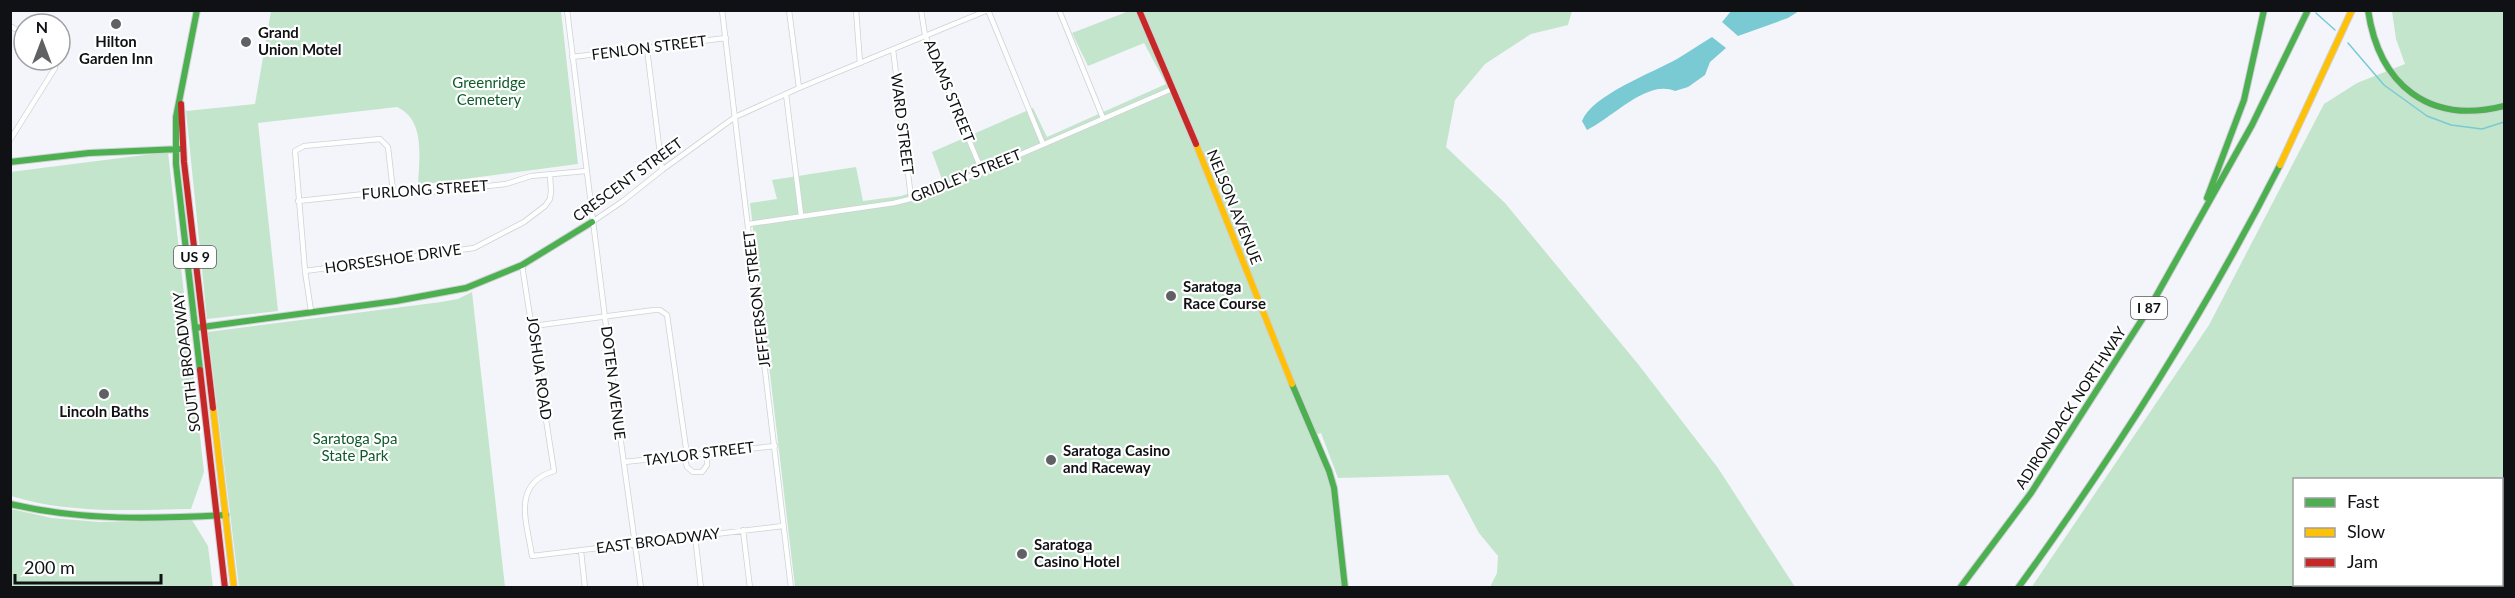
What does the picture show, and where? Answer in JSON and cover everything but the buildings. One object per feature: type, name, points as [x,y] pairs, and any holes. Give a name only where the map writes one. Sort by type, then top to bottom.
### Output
[{"type":"main road","name":"SOUTH BROADWAY","points":[[197,10],[176,117],[175,149],[225,588]]},
{"type":"main road","name":"NELSON AVENUE","points":[[1139,10],[1218,197],[1280,357],[1329,471],[1334,488],[1346,588]]},
{"type":"main road","points":[[2190,238],[2237,121],[2255,61],[2264,10]]},
{"type":"main road","name":"ADIRONDACK NORTHWAY","points":[[1960,588],[2038,483],[2150,307],[2252,125],[2308,10]]},
{"type":"main road","points":[[2018,588],[2107,460],[2205,301],[2286,152],[2352,10]]},
{"type":"main road","points":[[2368,10],[2371,35],[2381,59],[2391,75],[2408,91],[2424,102],[2454,111],[2485,111],[2505,106]]},
{"type":"main road","name":"SOUTH BROADWAY","points":[[180,98],[183,149],[234,588]]},
{"type":"main road","points":[[10,162],[89,153],[183,149]]},
{"type":"main road","name":"CRESCENT STREET","points":[[195,328],[396,301],[458,290],[481,283],[522,264],[592,222]]},
{"type":"main road","points":[[10,504],[83,518],[226,515]]},
{"type":"street","name":"DOTEN AVENUE","points":[[567,10],[592,222],[641,588]]},
{"type":"street","name":"JEFFERSON STREET","points":[[722,10],[791,588]]},
{"type":"street","points":[[789,10],[798,88]]},
{"type":"street","points":[[856,10],[860,63]]},
{"type":"street","name":"ADAMS STREET","points":[[921,10],[926,35],[982,171]]},
{"type":"street","points":[[988,10],[1043,144]]},
{"type":"street","name":"CRESCENT STREET","points":[[592,222],[735,117],[798,88],[988,10]]},
{"type":"street","points":[[1059,10],[1103,118]]},
{"type":"street","name":"FENLON STREET","points":[[572,57],[726,38]]},
{"type":"street","points":[[647,49],[662,170]]},
{"type":"street","name":"WARD STREET","points":[[893,49],[911,198]]},
{"type":"street","points":[[10,140],[52,72]]},
{"type":"street","name":"GRIDLEY STREET","points":[[748,224],[894,203],[926,195],[1172,89]]},
{"type":"street","points":[[786,94],[801,215]]},
{"type":"street","points":[[311,311],[298,201],[295,151],[304,146],[380,139],[386,143],[391,160],[393,190]]},
{"type":"street","name":"FURLONG STREET","points":[[298,201],[393,190],[433,192],[506,184],[531,176],[586,171]]},
{"type":"street","name":"HORSESHOE DRIVE","points":[[305,271],[474,248],[524,222],[545,206],[550,199],[550,176]]},
{"type":"street","name":"JOSHUA ROAD","points":[[522,264],[554,471],[535,479],[526,493],[525,507],[532,556]]},
{"type":"street","points":[[533,326],[654,310],[663,312],[667,315],[687,467],[693,472],[702,472],[707,465],[707,453]]},
{"type":"street","name":"TAYLOR STREET","points":[[624,462],[775,446]]},
{"type":"street","name":"EAST BROADWAY","points":[[532,556],[783,526]]},
{"type":"street","points":[[743,530],[750,588]]},
{"type":"street","points":[[695,536],[701,588]]},
{"type":"street","points":[[580,551],[585,588]]},
{"type":"green space","name":"Greenridge Cemetery","points":[[271,11],[561,11],[578,164],[418,185],[419,141],[417,131],[413,121],[397,107],[258,123],[278,311],[207,319],[186,111],[255,104]]},
{"type":"green space","name":"Saratoga Race Course","points":[[1129,11],[1572,11],[1568,25],[1531,34],[1485,64],[1455,100],[1446,147],[1505,203],[1638,364],[1718,468],[1795,587],[1490,587],[1497,573],[1498,556],[1479,533],[1448,475],[1338,478],[1321,433],[1313,436],[1334,488],[1346,587],[795,587],[750,203],[777,199],[772,180],[856,167],[863,201],[901,196],[943,182],[932,152],[1033,108],[1047,137],[1166,84],[1144,43],[1088,66],[1072,33]]},
{"type":"green space","points":[[2392,11],[2504,11],[2504,587],[2031,588],[2209,325],[2324,104],[2357,83],[2405,64],[2396,39]]},
{"type":"green space","points":[[168,152],[204,472],[191,509],[77,508],[33,502],[11,496],[10,172]]},
{"type":"green space","name":"Saratoga Spa State Park","points":[[472,292],[505,587],[239,587],[208,332],[441,302],[458,299]]},
{"type":"green space","points":[[11,509],[52,518],[99,522],[192,520],[208,546],[213,587],[11,588]]},
{"type":"water","points":[[1732,10],[1799,11],[1788,18],[1738,36],[1722,22]]},
{"type":"water","points":[[1712,37],[1726,48],[1710,62],[1705,75],[1688,87],[1675,91],[1653,90],[1641,95],[1587,130],[1582,121],[1588,111],[1598,102]]},
{"type":"waterway","points":[[2316,13],[2335,30]]},
{"type":"waterway","points":[[2348,43],[2384,85],[2427,116],[2451,125],[2482,129],[2504,122]]},
{"type":"traffic: fast","points":[[197,10],[176,117],[176,164],[200,370]]},
{"type":"traffic: fast","points":[[2207,198],[2244,100],[2264,10]]},
{"type":"traffic: fast","points":[[1960,588],[2031,493],[2150,307],[2252,125],[2308,10]]},
{"type":"traffic: fast","points":[[2368,10],[2374,36],[2383,59],[2396,78],[2412,93],[2431,104],[2453,110],[2477,110],[2504,106]]},
{"type":"traffic: fast","points":[[10,162],[89,153],[180,149]]},
{"type":"traffic: fast","points":[[2018,588],[2124,434],[2190,329],[2280,165]]},
{"type":"traffic: fast","points":[[195,328],[396,301],[466,288],[522,265],[592,222]]},
{"type":"traffic: fast","points":[[1292,384],[1334,488],[1345,588]]},
{"type":"traffic: fast","points":[[10,504],[37,510],[91,516],[145,518],[226,515]]},
{"type":"traffic: slow","points":[[2280,165],[2352,10]]},
{"type":"traffic: slow","points":[[1196,144],[1292,384]]},
{"type":"traffic: slow","points":[[213,408],[234,588]]},
{"type":"traffic: jam","points":[[1139,10],[1196,144]]},
{"type":"traffic: jam","points":[[181,104],[184,162],[213,408]]},
{"type":"traffic: jam","points":[[200,370],[225,588]]},
{"type":"place","name":"Hilton Garden Inn","points":[[116,24]]},
{"type":"place","name":"Grand Union Motel","points":[[246,42]]},
{"type":"place","name":"Saratoga Race Course","points":[[1171,296]]},
{"type":"place","name":"Lincoln Baths","points":[[104,394]]},
{"type":"place","name":"Saratoga Casino and Raceway","points":[[1051,460]]},
{"type":"place","name":"Saratoga Casino Hotel","points":[[1022,554]]}]
